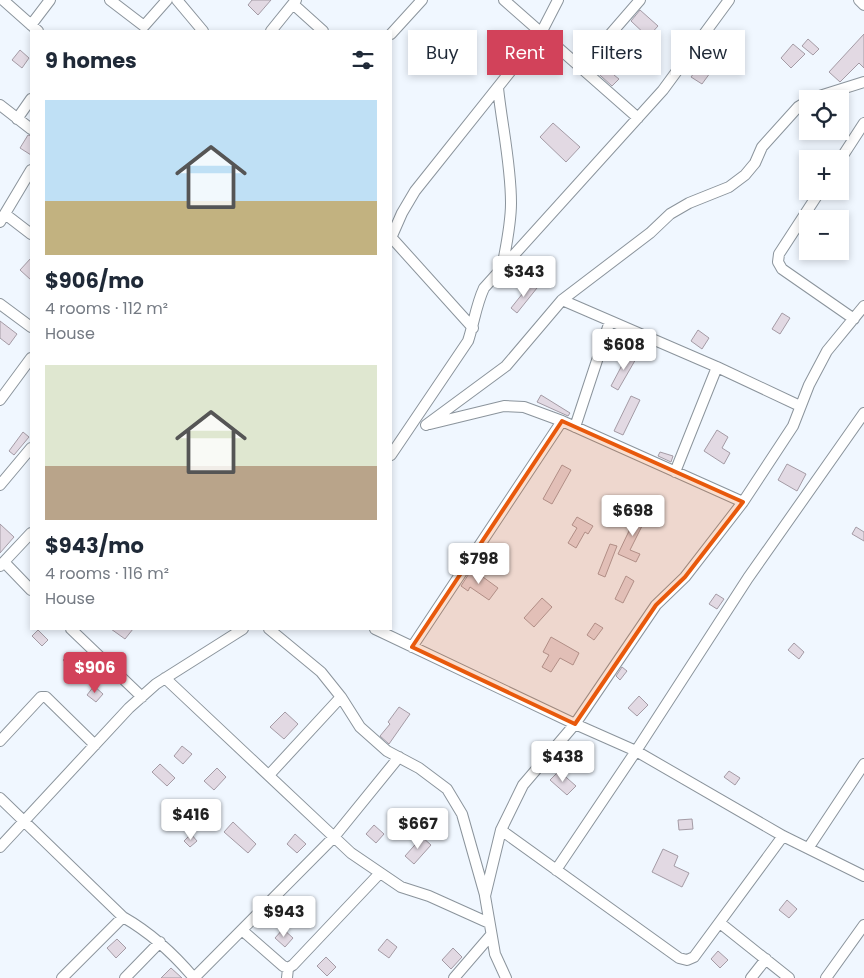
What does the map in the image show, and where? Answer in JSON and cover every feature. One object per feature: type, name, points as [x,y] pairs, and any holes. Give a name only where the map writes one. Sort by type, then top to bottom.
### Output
[{"type":"street","points":[[3,0],[34,28],[50,0]]},
{"type":"street","points":[[110,0],[140,25],[144,26],[167,0]]},
{"type":"street","points":[[177,0],[202,30]]},
{"type":"street","points":[[392,33],[422,0]]},
{"type":"street","points":[[504,0],[539,30]]},
{"type":"street","points":[[542,30],[558,0]]},
{"type":"street","points":[[614,30],[640,0]]},
{"type":"street","points":[[392,454],[468,341],[476,305],[484,288],[664,90],[729,0]]},
{"type":"street","points":[[859,0],[864,5]]},
{"type":"street","points":[[272,30],[294,2],[322,30]]},
{"type":"street","points":[[563,52],[573,61]]},
{"type":"street","points":[[392,235],[415,191],[508,75]]},
{"type":"street","points":[[589,75],[638,118]]},
{"type":"street","points":[[840,90],[864,82]]},
{"type":"street","points":[[498,88],[510,178],[511,204],[510,227],[502,268]]},
{"type":"street","points":[[17,118],[30,100]]},
{"type":"street","points":[[0,105],[30,129]]},
{"type":"street","points":[[426,425],[506,366],[562,300],[650,233],[670,214],[689,203],[729,187],[745,175],[755,163],[762,147],[799,106]]},
{"type":"street","points":[[846,150],[864,123]]},
{"type":"street","points":[[30,172],[2,218],[30,233]]},
{"type":"street","points":[[814,200],[779,254],[778,262],[782,269],[854,319]]},
{"type":"street","points":[[392,238],[472,328]]},
{"type":"street","points":[[562,300],[717,366],[800,406]]},
{"type":"street","points":[[0,304],[30,326]]},
{"type":"street","points":[[485,896],[501,830],[523,784],[575,724],[656,605],[685,577],[743,502],[793,426],[800,406],[827,351],[864,306]]},
{"type":"street","points":[[575,427],[610,321]]},
{"type":"street","points":[[0,400],[30,359]]},
{"type":"street","points":[[675,472],[717,366]]},
{"type":"street","points":[[408,430],[504,406],[524,407],[562,421],[743,502]]},
{"type":"street","points":[[556,870],[748,578],[864,413]]},
{"type":"street","points":[[412,647],[562,421]]},
{"type":"street","points":[[0,485],[30,449]]},
{"type":"street","points":[[30,534],[2,564],[30,588]]},
{"type":"street","points":[[72,630],[142,697]]},
{"type":"street","points":[[0,847],[142,697],[165,678],[240,630]]},
{"type":"street","points":[[270,630],[320,672],[341,697],[360,727],[387,751],[419,768],[447,789],[462,814],[485,896],[495,954],[506,978]]},
{"type":"street","points":[[377,630],[636,751],[783,836],[809,847],[864,876]]},
{"type":"street","points":[[165,678],[351,853],[401,888],[429,896],[490,923]]},
{"type":"street","points":[[0,741],[41,697],[46,697],[95,745]]},
{"type":"street","points":[[268,776],[341,697]]},
{"type":"street","points":[[0,798],[123,916],[146,930],[160,942],[194,978],[243,931],[334,837],[399,757]]},
{"type":"street","points":[[809,847],[864,764]]},
{"type":"street","points":[[501,830],[679,958],[687,960],[694,957],[783,836]]},
{"type":"street","points":[[243,931],[283,966],[288,973],[293,965],[380,873]]},
{"type":"street","points":[[62,978],[123,916]]},
{"type":"street","points":[[720,922],[788,978]]},
{"type":"street","points":[[826,978],[864,925]]},
{"type":"street","points":[[454,978],[491,935]]},
{"type":"street","points":[[124,978],[160,942]]},
{"type":"street","points":[[751,978],[766,959]]},
{"type":"highlighted area","points":[[562,421],[743,502],[685,577],[656,605],[575,724],[412,647]]},
{"type":"building","points":[[252,0],[271,0],[258,15],[248,5]]},
{"type":"building","points":[[640,10],[658,26],[654,30],[641,30],[631,21]]},
{"type":"building","points":[[864,34],[864,68],[859,63],[840,82],[829,72]]},
{"type":"building","points":[[808,39],[819,49],[813,55],[802,46]]},
{"type":"building","points":[[793,44],[805,54],[791,68],[781,58]]},
{"type":"building","points":[[20,50],[29,58],[22,68],[12,60]]},
{"type":"building","points":[[600,75],[614,75],[619,79],[612,86]]},
{"type":"building","points":[[692,75],[709,75],[702,84],[691,77]]},
{"type":"building","points":[[553,123],[580,147],[566,162],[540,137]]},
{"type":"building","points":[[28,135],[30,136],[30,154],[20,148]]},
{"type":"building","points":[[30,259],[30,279],[20,270]]},
{"type":"building","points":[[531,283],[537,288],[517,313],[511,308]]},
{"type":"building","points":[[782,313],[790,318],[780,334],[772,329]]},
{"type":"building","points":[[0,321],[17,334],[9,345],[0,338]]},
{"type":"building","points":[[698,330],[709,338],[702,349],[691,341]]},
{"type":"building","points":[[629,352],[637,357],[618,390],[611,386]]},
{"type":"building","points":[[541,395],[570,413],[568,416],[537,402]]},
{"type":"building","points":[[631,396],[640,400],[623,435],[614,431]]},
{"type":"building","points":[[717,430],[728,437],[722,448],[730,453],[724,464],[704,451]]},
{"type":"building","points":[[23,432],[29,437],[14,455],[9,451]]},
{"type":"building","points":[[660,452],[673,456],[671,462],[658,456]]},
{"type":"building","points":[[787,464],[806,474],[797,491],[778,480]]},
{"type":"building","points":[[562,465],[571,470],[552,504],[543,499]]},
{"type":"building","points":[[639,510],[648,514],[630,550],[640,554],[636,562],[618,554]]},
{"type":"building","points":[[577,517],[593,526],[588,534],[585,532],[576,548],[568,543],[577,528],[572,525]]},
{"type":"building","points":[[0,524],[14,537],[0,553]]},
{"type":"building","points":[[856,527],[864,532],[864,541],[852,534]]},
{"type":"building","points":[[610,544],[617,546],[605,577],[598,574]]},
{"type":"building","points":[[472,569],[498,588],[489,600],[470,587],[468,591],[461,586]]},
{"type":"building","points":[[626,576],[634,581],[623,603],[615,599]]},
{"type":"building","points":[[716,594],[724,599],[717,609],[709,604]]},
{"type":"building","points":[[542,598],[552,607],[534,627],[524,618]]},
{"type":"building","points":[[595,623],[603,628],[594,640],[587,635]]},
{"type":"building","points":[[38,630],[48,640],[42,646],[32,636]]},
{"type":"building","points":[[112,630],[132,630],[125,639]]},
{"type":"building","points":[[551,637],[579,653],[573,665],[560,658],[551,672],[542,667],[549,655],[543,652]]},
{"type":"building","points":[[794,643],[804,652],[799,659],[788,650]]},
{"type":"building","points":[[70,654],[80,664],[73,671],[63,660]]},
{"type":"building","points":[[622,667],[627,671],[620,680],[616,676]]},
{"type":"building","points":[[94,686],[103,694],[96,702],[87,695]]},
{"type":"building","points":[[639,696],[648,705],[637,716],[628,708]]},
{"type":"building","points":[[399,707],[410,714],[389,744],[380,736],[390,724],[388,722]]},
{"type":"building","points":[[285,712],[298,724],[284,739],[270,727]]},
{"type":"building","points":[[182,746],[192,754],[183,764],[174,756]]},
{"type":"building","points":[[160,764],[175,778],[167,786],[152,772]]},
{"type":"building","points":[[217,768],[226,777],[214,790],[204,781]]},
{"type":"building","points":[[559,771],[576,786],[567,795],[550,780]]},
{"type":"building","points":[[729,771],[740,778],[735,785],[724,777]]},
{"type":"building","points":[[404,812],[411,817],[401,828],[395,823]]},
{"type":"building","points":[[692,819],[693,829],[679,830],[678,820]]},
{"type":"building","points":[[233,822],[256,844],[248,853],[224,832]]},
{"type":"building","points":[[374,825],[384,834],[376,843],[366,834]]},
{"type":"building","points":[[191,834],[197,841],[190,847],[184,841]]},
{"type":"building","points":[[295,834],[306,844],[297,853],[287,844]]},
{"type":"building","points":[[422,837],[431,845],[414,864],[405,856]]},
{"type":"building","points":[[663,849],[678,856],[674,866],[689,873],[682,887],[652,872]]},
{"type":"building","points":[[787,900],[797,909],[789,918],[779,910]]},
{"type":"building","points":[[283,929],[293,938],[285,947],[275,938]]},
{"type":"building","points":[[117,939],[126,948],[116,958],[107,948]]},
{"type":"building","points":[[387,939],[397,947],[389,958],[378,950]]},
{"type":"building","points":[[453,948],[462,957],[451,969],[442,960]]},
{"type":"building","points":[[718,951],[728,960],[720,968],[711,959]]},
{"type":"building","points":[[326,957],[336,967],[327,976],[317,966]]},
{"type":"building","points":[[171,968],[182,978],[161,978]]}]
